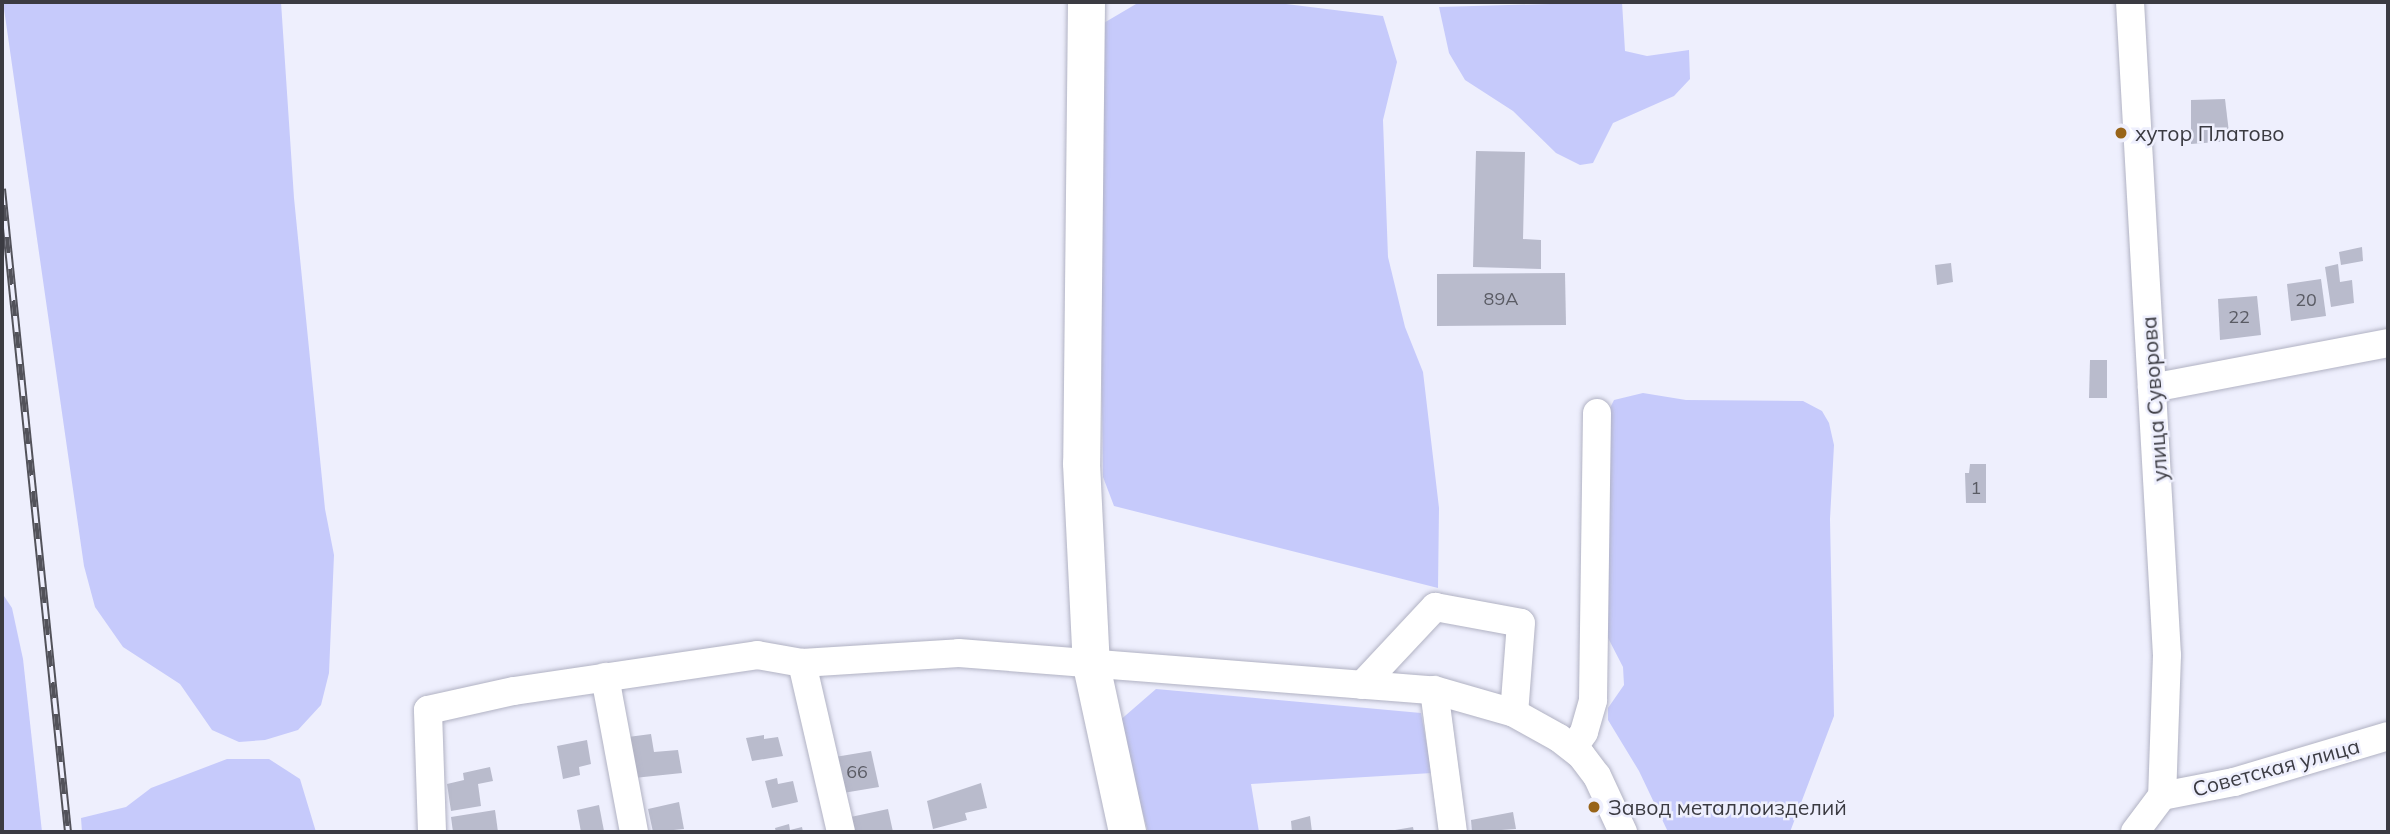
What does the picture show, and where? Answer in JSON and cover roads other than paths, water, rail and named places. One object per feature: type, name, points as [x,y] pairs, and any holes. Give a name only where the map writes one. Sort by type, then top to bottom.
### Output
[{"type":"main road","points":[[1086,2],[1081,463],[1091,665],[1127,832]]},
{"type":"street","name":"улица Суворова","points":[[2130,2],[2167,655],[2162,796]]},
{"type":"street","points":[[2152,388],[2388,343]]},
{"type":"street","points":[[1573,748],[1584,732],[1593,700],[1597,413]]},
{"type":"street","points":[[1362,685],[1435,607],[1521,623],[1514,713]]},
{"type":"street","points":[[432,832],[428,710],[605,677],[757,656],[802,663],[959,653],[1434,690],[1514,713],[1573,748],[1597,776],[1623,832]]},
{"type":"street","points":[[802,663],[841,832]]},
{"type":"street","points":[[605,677],[634,832]]},
{"type":"street","points":[[1434,690],[1453,832]]},
{"type":"street","name":"Советская улица","points":[[2162,796],[2213,787],[2388,736]]},
{"type":"street","points":[[2135,832],[2162,796]]},
{"type":"railway","points":[[2,189],[68,832]]},
{"type":"place","name":"хутор Платово","points":[[2121,133]]},
{"type":"place","name":"Завод металлоизделий","points":[[1594,807]]}]
